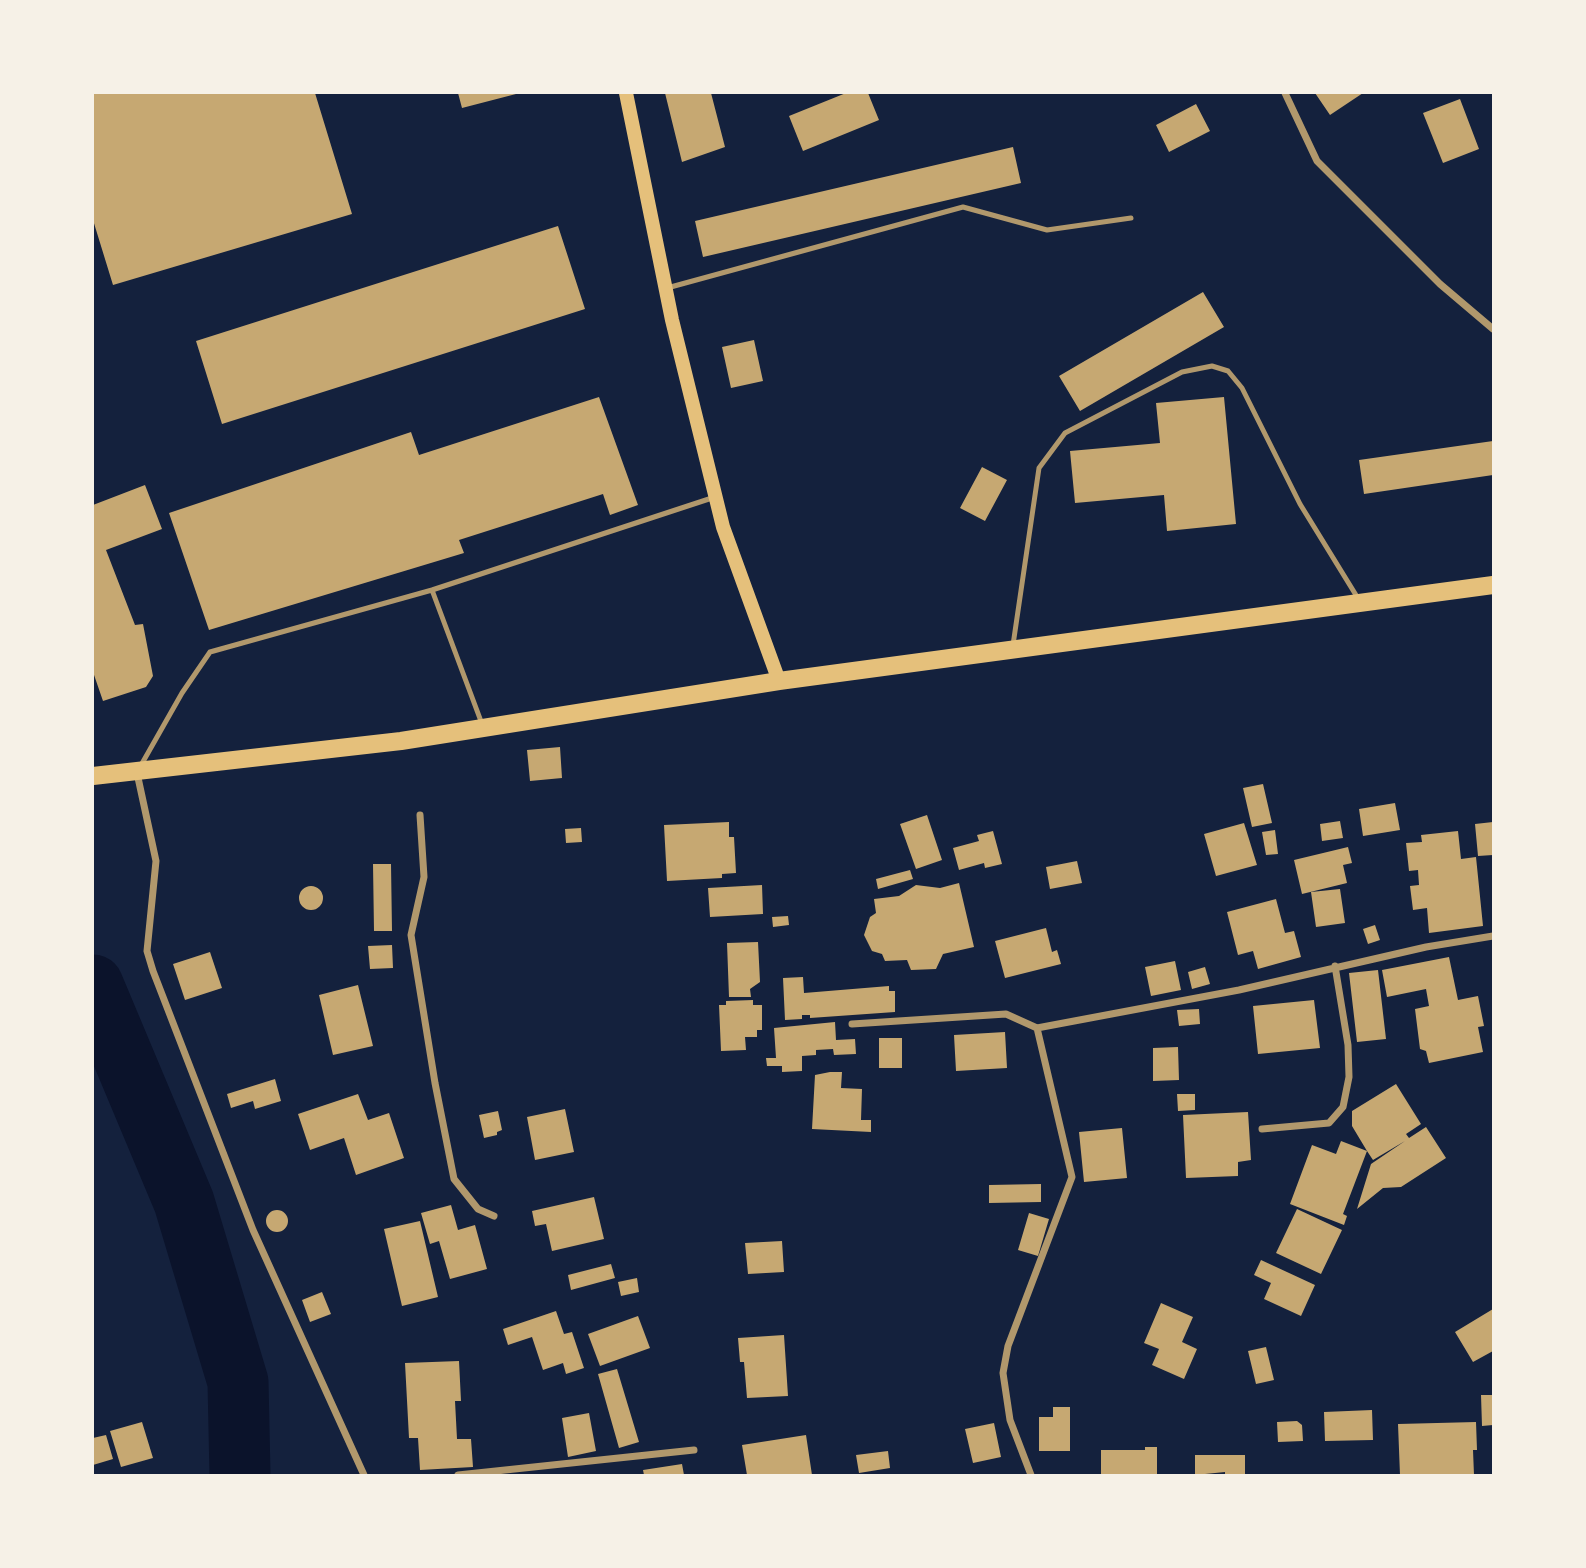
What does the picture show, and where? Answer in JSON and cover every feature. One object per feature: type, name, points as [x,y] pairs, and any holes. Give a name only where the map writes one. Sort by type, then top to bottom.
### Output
[{"type":"main road","points":[[626,93],[715,497],[723,527],[779,681]]},
{"type":"main road","points":[[93,776],[484,728],[779,681],[1493,585]]},
{"type":"street","points":[[1285,93],[1317,161],[1440,284],[1493,329]]},
{"type":"street","points":[[136,772],[156,861],[154,905],[147,951],[153,971],[253,1230],[364,1475]]},
{"type":"street","points":[[420,815],[424,877],[411,935],[435,1083],[454,1179],[478,1209],[494,1216]]},
{"type":"street","points":[[852,1024],[1006,1014],[1037,1028],[1239,990],[1335,966],[1493,936]]},
{"type":"street","points":[[1262,1129],[1329,1123],[1343,1107],[1349,1077],[1348,1045],[1335,966]]},
{"type":"street","points":[[1031,1475],[1010,1420],[1003,1373],[1008,1346],[1072,1177],[1037,1028]]},
{"type":"street","points":[[458,1475],[694,1450]]},
{"type":"lane","points":[[667,288],[963,206],[1047,230],[1132,218]]},
{"type":"lane","points":[[1012,650],[1040,468],[1065,433],[1182,372],[1212,366],[1228,371],[1242,388],[1300,504],[1360,603]]},
{"type":"lane","points":[[136,772],[181,693],[210,652],[432,590],[715,497]]},
{"type":"lane","points":[[432,590],[484,728]]},
{"type":"building","points":[[93,93],[315,93],[352,214],[113,285],[93,220]]},
{"type":"building","points":[[458,93],[515,93],[516,94],[462,108]]},
{"type":"building","points":[[665,93],[711,93],[725,147],[682,162]]},
{"type":"building","points":[[846,93],[868,93],[879,120],[803,151],[789,116]]},
{"type":"building","points":[[1315,93],[1363,93],[1330,115]]},
{"type":"building","points":[[1460,99],[1479,149],[1443,163],[1423,113]]},
{"type":"building","points":[[1196,104],[1210,131],[1169,152],[1156,125]]},
{"type":"building","points":[[1013,147],[1021,183],[703,257],[695,221]]},
{"type":"building","points":[[558,226],[585,309],[222,424],[196,341]]},
{"type":"building","points":[[1203,292],[1224,327],[1080,411],[1059,376]]},
{"type":"building","points":[[754,340],[763,381],[731,388],[722,347]]},
{"type":"building","points":[[599,397],[638,505],[610,515],[603,494],[459,540],[464,553],[209,630],[169,513],[411,432],[419,455]]},
{"type":"building","points":[[1224,397],[1236,524],[1167,531],[1164,495],[1075,503],[1070,451],[1160,443],[1156,403]]},
{"type":"building","points":[[1493,441],[1493,475],[1364,494],[1359,460]]},
{"type":"building","points":[[982,467],[1007,480],[985,521],[960,508]]},
{"type":"building","points":[[145,485],[162,529],[106,550],[135,625],[143,624],[153,676],[146,687],[103,701],[93,672],[93,505]]},
{"type":"building","points":[[560,747],[562,778],[530,781],[527,750]]},
{"type":"building","points":[[1263,784],[1272,823],[1252,827],[1243,788]]},
{"type":"building","points":[[1395,803],[1400,830],[1363,836],[1359,809]]},
{"type":"building","points":[[927,815],[942,860],[916,869],[900,824]]},
{"type":"building","points":[[1340,821],[1343,838],[1322,841],[1320,824]]},
{"type":"building","points":[[729,822],[729,837],[734,837],[736,873],[722,874],[722,878],[667,881],[664,825]]},
{"type":"building","points":[[1493,822],[1493,855],[1478,856],[1475,824]]},
{"type":"building","points":[[1244,823],[1257,865],[1216,876],[1204,834]]},
{"type":"building","points":[[581,828],[582,842],[566,843],[565,829]]},
{"type":"building","points":[[1275,830],[1278,854],[1266,855],[1262,832]]},
{"type":"building","points":[[993,831],[1002,864],[985,868],[984,863],[959,870],[953,848],[979,841],[977,835]]},
{"type":"building","points":[[1458,831],[1461,859],[1476,857],[1483,926],[1429,933],[1427,908],[1413,910],[1410,886],[1419,885],[1418,870],[1409,871],[1406,843],[1422,842],[1421,835]]},
{"type":"building","points":[[1348,847],[1352,863],[1343,865],[1347,883],[1302,894],[1294,860]]},
{"type":"building","points":[[1077,861],[1082,883],[1050,889],[1046,867]]},
{"type":"building","points":[[373,864],[391,864],[392,931],[374,931]]},
{"type":"building","points":[[910,870],[913,879],[878,889],[876,879]]},
{"type":"building","points":[[959,883],[974,947],[943,954],[936,969],[911,970],[907,960],[885,961],[882,954],[872,951],[864,935],[870,917],[876,913],[874,899],[899,896],[916,885],[940,888]]},
{"type":"building","points":[[762,885],[763,914],[710,917],[708,888]]},
{"type":"building","points":[[311,886],[320,889],[323,898],[320,907],[311,910],[302,907],[299,898],[302,889]]},
{"type":"building","points":[[1340,889],[1345,923],[1316,927],[1311,892]]},
{"type":"building","points":[[1276,899],[1285,933],[1294,931],[1301,957],[1258,969],[1253,951],[1238,955],[1227,912]]},
{"type":"building","points":[[788,916],[789,925],[773,927],[772,917]]},
{"type":"building","points":[[1375,925],[1380,940],[1368,944],[1363,929]]},
{"type":"building","points":[[1046,928],[1052,952],[1057,950],[1061,964],[1005,978],[995,941]]},
{"type":"building","points":[[758,942],[760,982],[750,989],[751,997],[729,997],[727,943]]},
{"type":"building","points":[[392,945],[393,968],[370,969],[368,946]]},
{"type":"building","points":[[210,952],[222,988],[185,1000],[173,964]]},
{"type":"building","points":[[1449,957],[1458,1000],[1478,996],[1484,1026],[1478,1027],[1483,1052],[1429,1063],[1426,1051],[1420,1049],[1415,1009],[1429,1006],[1426,989],[1387,997],[1382,970]]},
{"type":"building","points":[[1175,961],[1181,990],[1151,996],[1145,967]]},
{"type":"building","points":[[1205,967],[1210,984],[1192,989],[1188,972]]},
{"type":"building","points":[[1378,970],[1386,1039],[1357,1042],[1349,973]]},
{"type":"building","points":[[803,977],[804,993],[889,986],[889,991],[895,991],[895,1012],[810,1018],[810,1015],[802,1015],[802,1019],[785,1020],[783,978]]},
{"type":"building","points":[[358,985],[373,1046],[333,1055],[319,995]]},
{"type":"building","points":[[753,1000],[753,1005],[762,1005],[762,1030],[757,1030],[757,1037],[745,1037],[746,1050],[721,1051],[719,1005],[726,1005],[726,1001]]},
{"type":"building","points":[[1314,1000],[1320,1048],[1258,1054],[1253,1006]]},
{"type":"building","points":[[1199,1009],[1200,1024],[1179,1026],[1177,1010]]},
{"type":"building","points":[[835,1022],[836,1040],[855,1039],[856,1054],[834,1055],[833,1049],[816,1050],[816,1055],[802,1056],[802,1071],[782,1072],[782,1066],[767,1066],[766,1058],[776,1058],[774,1028]]},
{"type":"building","points":[[1005,1032],[1007,1068],[956,1071],[954,1035]]},
{"type":"building","points":[[879,1038],[902,1038],[902,1068],[879,1068]]},
{"type":"building","points":[[1178,1047],[1179,1080],[1153,1081],[1153,1048]]},
{"type":"building","points":[[842,1072],[841,1088],[862,1089],[861,1120],[871,1120],[871,1132],[812,1129],[815,1075]]},
{"type":"building","points":[[275,1079],[281,1101],[255,1109],[253,1101],[231,1108],[227,1094]]},
{"type":"building","points":[[1396,1084],[1421,1124],[1406,1134],[1409,1138],[1426,1127],[1446,1158],[1401,1187],[1383,1188],[1357,1209],[1371,1164],[1405,1141],[1373,1160],[1352,1126],[1352,1111]]},
{"type":"building","points":[[358,1094],[368,1120],[389,1113],[404,1158],[356,1175],[344,1138],[310,1150],[298,1114]]},
{"type":"building","points":[[1177,1094],[1195,1094],[1195,1110],[1178,1111]]},
{"type":"building","points":[[565,1109],[574,1152],[535,1160],[527,1117]]},
{"type":"building","points":[[498,1111],[502,1130],[497,1132],[497,1135],[484,1138],[479,1115]]},
{"type":"building","points":[[1248,1112],[1251,1160],[1238,1162],[1238,1176],[1186,1178],[1183,1115]]},
{"type":"building","points":[[1122,1128],[1127,1178],[1084,1182],[1079,1132]]},
{"type":"building","points":[[1341,1141],[1367,1151],[1343,1214],[1347,1216],[1344,1225],[1290,1204],[1312,1145],[1336,1154]]},
{"type":"building","points":[[1041,1184],[1041,1202],[989,1203],[989,1185]]},
{"type":"building","points":[[594,1197],[604,1239],[552,1251],[546,1224],[535,1226],[532,1211]]},
{"type":"building","points":[[451,1205],[458,1230],[475,1225],[487,1269],[450,1279],[439,1241],[430,1244],[421,1213]]},
{"type":"building","points":[[1297,1209],[1342,1230],[1321,1274],[1276,1253]]},
{"type":"building","points":[[277,1210],[285,1213],[288,1221],[285,1229],[277,1232],[269,1229],[266,1221],[269,1213]]},
{"type":"building","points":[[1029,1213],[1049,1219],[1038,1256],[1018,1250]]},
{"type":"building","points":[[420,1221],[438,1297],[402,1306],[384,1229]]},
{"type":"building","points":[[782,1241],[784,1272],[748,1274],[745,1243]]},
{"type":"building","points":[[1261,1260],[1315,1285],[1301,1316],[1264,1299],[1271,1283],[1254,1275]]},
{"type":"building","points":[[611,1264],[615,1278],[571,1290],[568,1275]]},
{"type":"building","points":[[637,1278],[639,1292],[621,1296],[618,1282]]},
{"type":"building","points":[[322,1292],[331,1314],[310,1322],[302,1300]]},
{"type":"building","points":[[1161,1303],[1193,1317],[1182,1342],[1197,1349],[1184,1379],[1152,1365],[1159,1349],[1144,1343]]},
{"type":"building","points":[[1493,1309],[1493,1351],[1473,1362],[1455,1332]]},
{"type":"building","points":[[556,1311],[564,1334],[572,1332],[584,1368],[566,1374],[563,1363],[543,1370],[532,1337],[508,1345],[503,1329]]},
{"type":"building","points":[[638,1316],[650,1348],[600,1366],[588,1334]]},
{"type":"building","points":[[784,1335],[788,1396],[747,1398],[744,1362],[740,1362],[738,1338]]},
{"type":"building","points":[[1266,1347],[1274,1380],[1256,1384],[1248,1351]]},
{"type":"building","points":[[459,1361],[461,1401],[455,1401],[457,1439],[471,1439],[473,1467],[420,1470],[418,1438],[409,1438],[405,1363]]},
{"type":"building","points":[[617,1369],[639,1442],[619,1448],[598,1374]]},
{"type":"building","points":[[1481,1395],[1493,1395],[1493,1425],[1482,1426]]},
{"type":"building","points":[[1053,1407],[1070,1407],[1070,1451],[1039,1451],[1039,1417],[1053,1417]]},
{"type":"building","points":[[1372,1410],[1373,1440],[1325,1441],[1324,1412]]},
{"type":"building","points":[[589,1413],[596,1451],[568,1457],[562,1418]]},
{"type":"building","points":[[1297,1421],[1302,1425],[1303,1441],[1278,1442],[1277,1422]]},
{"type":"building","points":[[142,1422],[153,1458],[121,1467],[110,1431]]},
{"type":"building","points":[[1476,1422],[1474,1475],[1400,1475],[1398,1424]]},
{"type":"building","points":[[994,1423],[1001,1457],[973,1463],[965,1429]]},
{"type":"building","points":[[106,1435],[113,1459],[93,1465],[93,1438]]},
{"type":"building","points":[[806,1435],[812,1475],[747,1475],[742,1445]]},
{"type":"building","points":[[1145,1447],[1157,1447],[1157,1475],[1101,1475],[1101,1450],[1145,1450]]},
{"type":"building","points":[[888,1451],[890,1468],[859,1473],[856,1455]]},
{"type":"building","points":[[1195,1455],[1245,1455],[1245,1475],[1225,1475],[1225,1472],[1195,1475]]},
{"type":"building","points":[[682,1464],[684,1475],[644,1475],[643,1470]]},
{"type":"waterway","points":[[93,985],[184,1202],[238,1382],[240,1475]]}]
